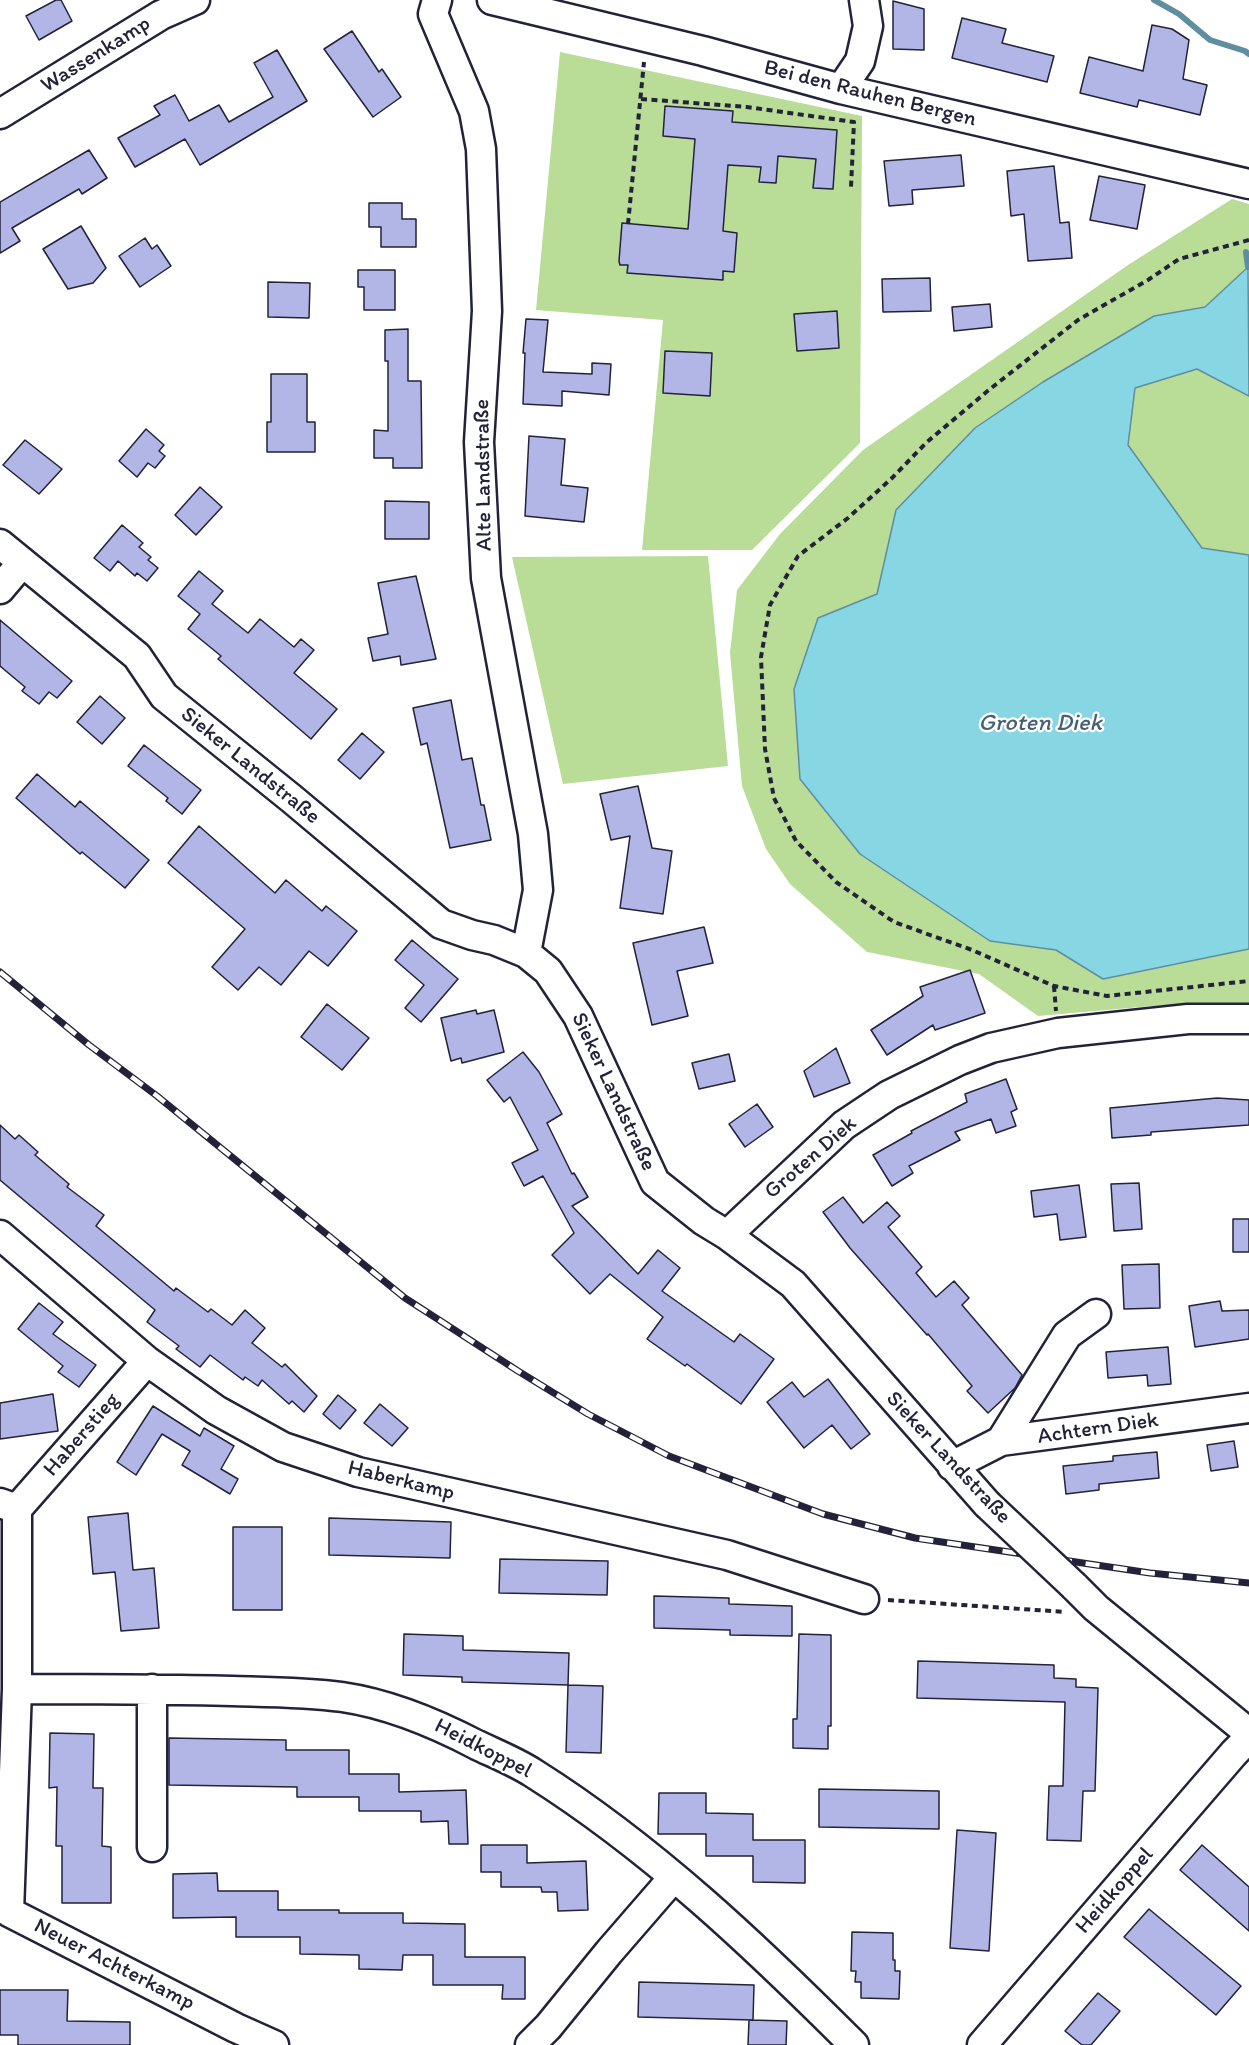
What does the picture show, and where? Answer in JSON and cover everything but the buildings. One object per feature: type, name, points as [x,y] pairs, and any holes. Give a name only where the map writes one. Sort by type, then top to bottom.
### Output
[{"type":"street","name":"Wassenkamp","points":[[0,114],[161,15],[195,0]]},
{"type":"street","name":"Alte Landstraße","points":[[437,0],[433,14],[474,111],[481,149],[487,311],[479,442],[486,578],[533,834],[538,890],[526,953]]},
{"type":"street","name":"Bei den Rauhen Bergen","points":[[492,0],[557,8],[647,37],[841,89],[1249,184]]},
{"type":"street","points":[[841,89],[860,61],[868,26],[864,0]]},
{"type":"street","name":"Sieker Landstraße","points":[[0,544],[137,656],[164,696],[292,799],[441,924],[494,940],[526,953],[548,971],[578,1016],[655,1182],[704,1221],[727,1234],[793,1284],[987,1504],[1096,1608],[1249,1733]]},
{"type":"street","points":[[0,588],[22,563]]},
{"type":"street","name":"Groten Diek","points":[[727,1234],[844,1125],[889,1095],[960,1060],[991,1048],[1058,1033],[1188,1019],[1249,1019]]},
{"type":"street","name":"Haberkamp","points":[[0,1235],[147,1361],[216,1410],[283,1447],[358,1472],[727,1555],[864,1599]]},
{"type":"street","points":[[1001,1441],[1067,1335],[1096,1314]]},
{"type":"street","name":"Haberstieg","points":[[9,1506],[147,1361]]},
{"type":"street","name":"Achtern Diek","points":[[952,1466],[1001,1441],[1249,1407]]},
{"type":"street","name":"Neuer Achterkamp","points":[[9,1506],[17,1689],[4,1914],[274,2045]]},
{"type":"street","name":"Heidkoppel","points":[[17,1689],[152,1689],[300,1694],[344,1698],[397,1709],[446,1729],[531,1772],[617,1832],[674,1877],[783,1974],[854,2045]]},
{"type":"street","points":[[152,1689],[153,1847]]},
{"type":"street","name":"Heidkoppel","points":[[982,2045],[1249,1738]]},
{"type":"street","points":[[530,2045],[548,2028],[609,1952],[674,1877]]},
{"type":"path","points":[[628,224],[647,37]]},
{"type":"path","points":[[641,99],[747,107],[854,122],[851,187]]},
{"type":"path","points":[[1249,240],[1179,259],[1148,280],[1078,320],[927,442],[891,480],[848,518],[798,556],[770,605],[761,657],[765,749],[774,798],[796,841],[836,882],[894,922],[972,950],[1054,986],[1107,996],[1249,981]]},
{"type":"path","points":[[864,1599],[1062,1612],[1096,1608]]},
{"type":"green space","points":[[560,52],[862,116],[860,443],[752,550],[642,550],[663,320],[536,310]]},
{"type":"green space","points":[[1232,199],[1249,204],[1249,268],[1247,267],[1205,307],[1154,316],[975,428],[896,510],[877,594],[818,618],[990,941],[1056,950],[1103,979],[1249,949],[1249,1003],[1152,1006],[1038,1016],[979,974],[867,952],[790,884],[766,849],[742,786],[730,653],[737,590],[780,534],[863,450],[1128,265]]},
{"type":"green space","points":[[1197,369],[1249,396],[1249,555],[1202,548],[1128,445],[1134,388]]},
{"type":"green space","points":[[708,556],[728,766],[563,784],[512,557]]},
{"type":"water","name":"Groten Diek","points":[[1248,267],[1249,396],[1197,369],[1135,388],[1128,445],[1202,548],[1249,555],[1249,949],[1103,979],[1056,950],[990,941],[860,854],[800,779],[794,689],[818,618],[877,594],[896,510],[975,428],[1043,382],[1154,316],[1205,307]]},
{"type":"waterway","points":[[1154,0],[1179,14],[1210,40],[1249,54]]},
{"type":"waterway","points":[[1246,252],[1248,267]]},
{"type":"railway","points":[[0,972],[89,1045],[157,1096],[405,1298],[588,1414],[669,1456],[823,1514],[915,1538],[1150,1573],[1249,1583]]}]
